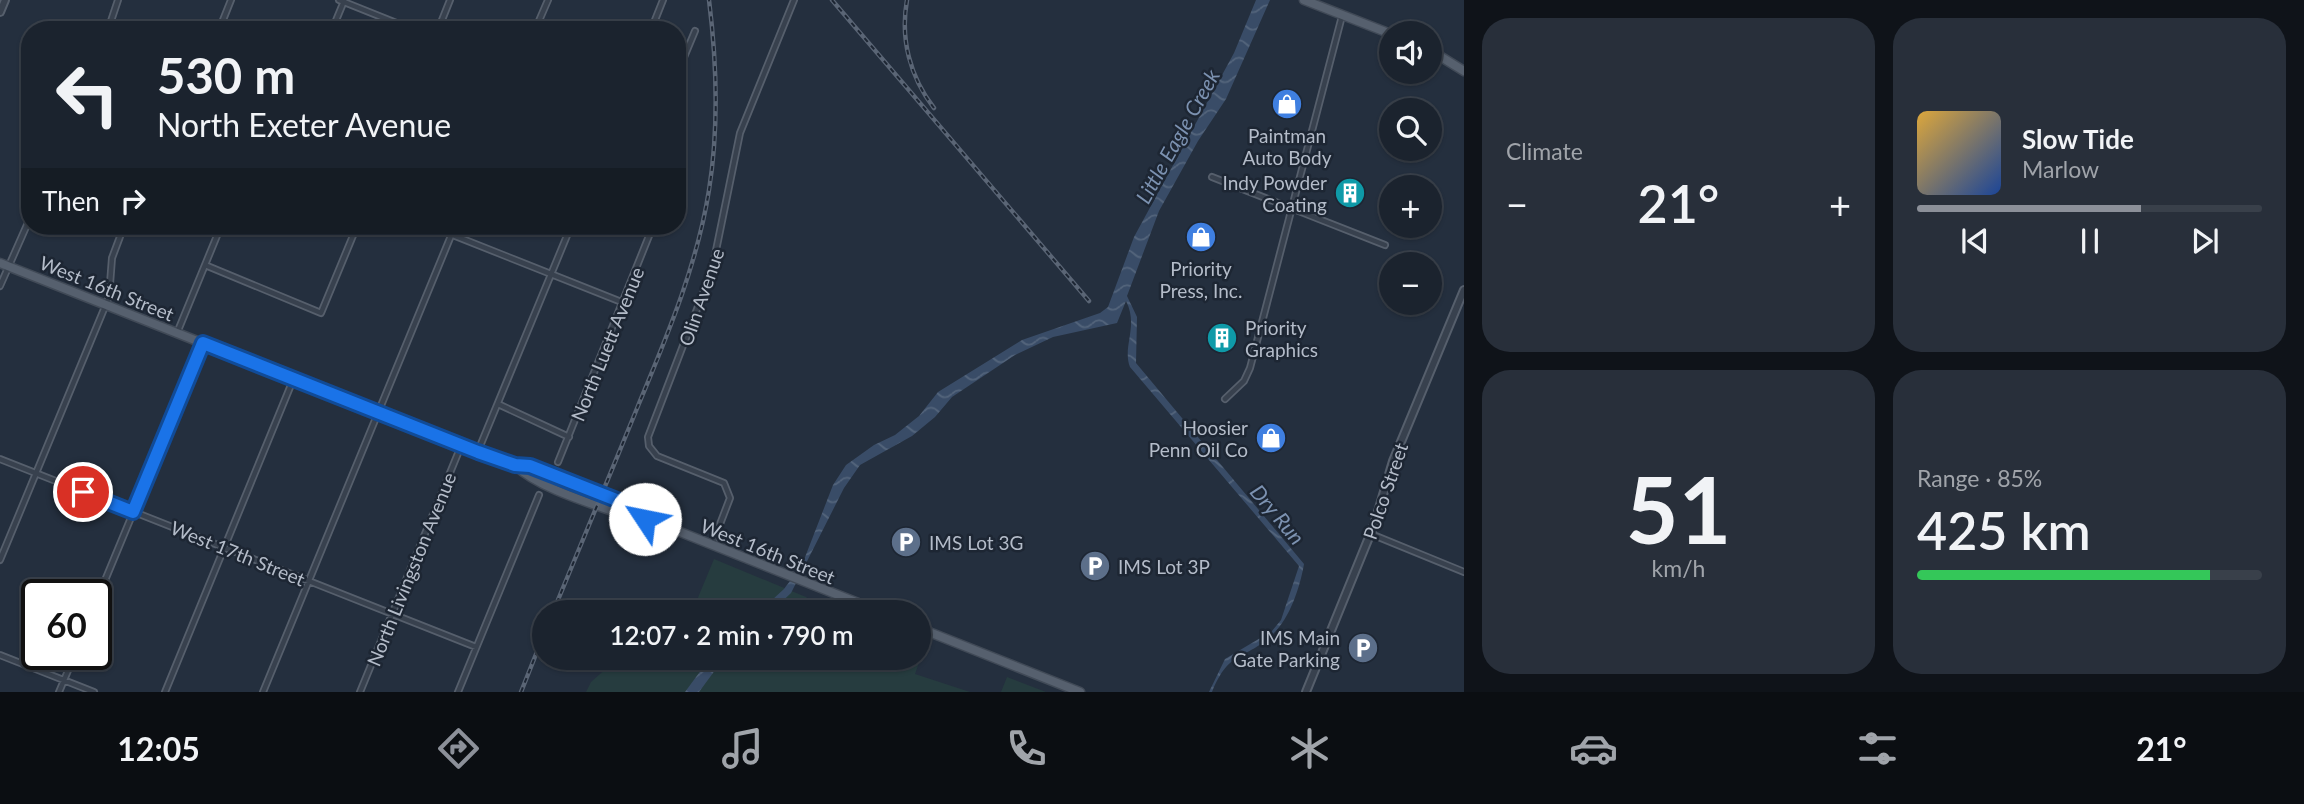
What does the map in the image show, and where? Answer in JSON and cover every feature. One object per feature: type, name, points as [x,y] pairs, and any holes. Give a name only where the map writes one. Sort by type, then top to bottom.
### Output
[{"type":"main road","points":[[1304,0],[1379,29]]},
{"type":"main road","points":[[1442,57],[1464,71]]},
{"type":"main road","name":"West 16th Street","points":[[4,265],[515,465],[536,480],[638,520],[645,519],[851,600]]},
{"type":"main road","points":[[931,633],[1080,692]]},
{"type":"street","points":[[0,12],[5,0]]},
{"type":"street","points":[[111,21],[118,0]]},
{"type":"street","points":[[223,21],[231,0]]},
{"type":"street","points":[[442,21],[450,0]]},
{"type":"street","points":[[539,21],[548,0]]},
{"type":"street","points":[[655,21],[663,0]]},
{"type":"street","name":"Olin Avenue","points":[[712,545],[730,498],[724,483],[657,456],[649,446],[648,438],[712,270],[740,133],[794,0]]},
{"type":"street","points":[[335,21],[342,1],[392,21]]},
{"type":"street","points":[[1225,399],[1244,381],[1250,368],[1342,15]]},
{"type":"street","points":[[686,52],[695,31]]},
{"type":"street","points":[[1212,177],[1385,245]]},
{"type":"street","points":[[0,286],[4,265],[21,234]]},
{"type":"street","points":[[0,561],[106,305],[112,286],[112,258],[121,235]]},
{"type":"street","points":[[177,333],[218,235]]},
{"type":"street","points":[[205,265],[321,313],[353,235]]},
{"type":"street","points":[[262,692],[451,235]]},
{"type":"street","points":[[454,235],[624,303]]},
{"type":"street","points":[[478,452],[567,235]]},
{"type":"street","name":"North Luett Avenue","points":[[558,462],[650,235]]},
{"type":"street","name":"Polco Street","points":[[1306,692],[1371,534],[1393,461],[1464,290]]},
{"type":"street","points":[[105,579],[203,343]]},
{"type":"street","points":[[165,692],[294,379]]},
{"type":"street","points":[[498,404],[533,423],[569,437]]},
{"type":"street","name":"North Livingston Avenue","points":[[360,692],[462,445]]},
{"type":"street","name":"West 17th Street","points":[[0,459],[476,647]]},
{"type":"street","points":[[457,692],[539,495]]},
{"type":"street","points":[[1371,534],[1464,572]]},
{"type":"street","points":[[0,655],[94,692]]},
{"type":"street","points":[[59,692],[68,670]]},
{"type":"green space","points":[[714,559],[809,600],[697,600]]},
{"type":"green space","points":[[604,670],[916,670],[915,674],[970,692],[586,692],[591,682]]},
{"type":"green space","points":[[1007,677],[1046,692],[1001,692]]},
{"type":"water","name":"Little Eagle Creek","points":[[1256,0],[1270,0],[1226,99],[1198,141],[1159,211],[1127,296],[1137,317],[1136,363],[1304,564],[1293,602],[1279,627],[1263,642],[1232,661],[1212,692],[1209,692],[1225,659],[1272,631],[1281,620],[1299,566],[1130,367],[1128,352],[1131,319],[1126,301],[1117,323],[1053,337],[1015,355],[952,397],[935,417],[912,436],[860,465],[844,488],[791,593],[784,600],[772,600],[802,565],[833,485],[846,465],[874,445],[895,435],[919,416],[938,392],[1022,340],[1100,313],[1108,307],[1134,237],[1234,53]]},
{"type":"water","points":[[701,670],[715,670],[699,692],[685,692]]},
{"type":"railway","points":[[558,600],[660,353],[697,246],[709,190],[716,119],[714,48],[709,0]]},
{"type":"railway","points":[[832,0],[1089,301]]},
{"type":"railway","points":[[907,0],[905,29],[909,57],[919,84],[934,108]]},
{"type":"railway","points":[[521,692],[532,664]]},
{"type":"place","name":"Paintman Auto Body","points":[[1287,104]]},
{"type":"place","name":"Indy Powder Coating","points":[[1350,193]]},
{"type":"place","name":"Priority Press, Inc.","points":[[1201,237]]},
{"type":"place","name":"Priority Graphics","points":[[1222,338]]},
{"type":"place","name":"Hoosier Penn Oil Co","points":[[1271,438]]},
{"type":"place","name":"IMS Lot 3G","points":[[906,542]]},
{"type":"place","name":"IMS Lot 3P","points":[[1095,566]]},
{"type":"place","name":"IMS Main Gate Parking","points":[[1363,648]]},
{"type":"route","points":[[83,492],[133,512],[203,343],[478,452],[515,465],[530,466],[582,486],[642,510],[645,519]]},
{"type":"water label","name":"Dry Run","points":[[1278,514]]}]
